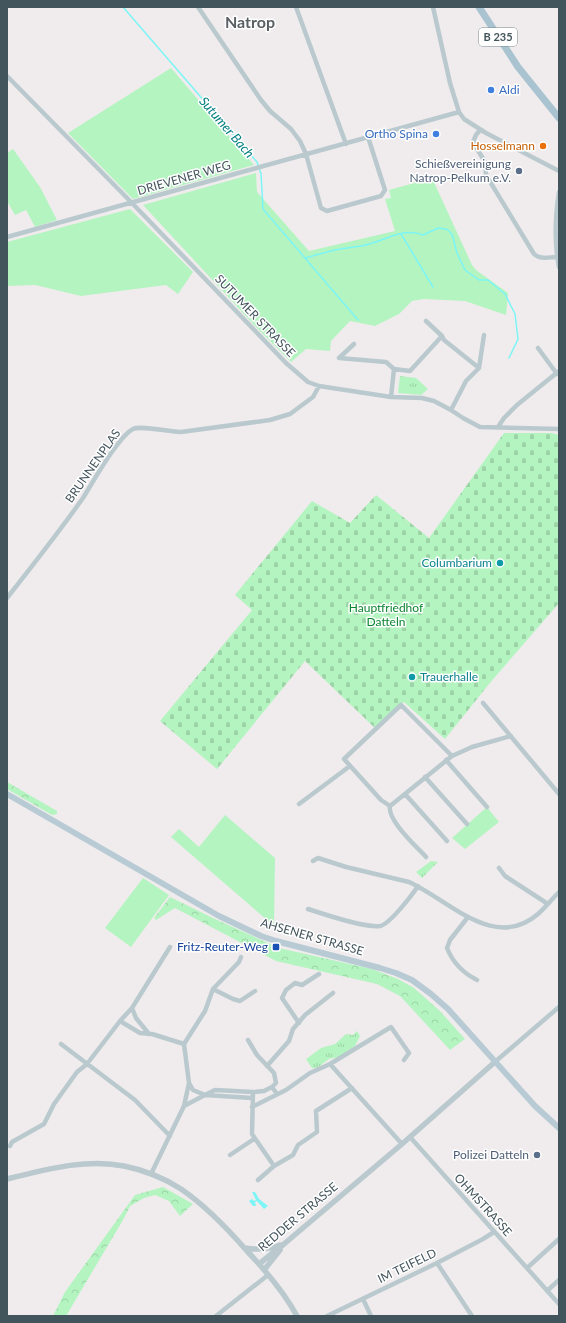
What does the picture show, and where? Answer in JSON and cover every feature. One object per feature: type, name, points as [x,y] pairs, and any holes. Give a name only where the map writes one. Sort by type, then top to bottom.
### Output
[{"type":"main road","name":"B 235","points":[[479,7],[518,67],[559,118]]},
{"type":"main road","name":"AHSENER STRASSE","points":[[7,794],[219,916],[254,933],[276,941],[380,968],[412,980],[431,994],[448,1010],[496,1061],[535,1106],[559,1128]]},
{"type":"street","points":[[198,7],[261,100],[270,111],[291,129],[300,141],[306,154],[321,208],[327,211],[382,196],[385,190],[368,137]]},
{"type":"street","points":[[296,7],[346,144]]},
{"type":"street","points":[[433,7],[450,83],[459,112],[464,119],[480,130],[559,171]]},
{"type":"street","name":"SUTUMER STRASSE","points":[[7,76],[286,362],[308,382],[319,386],[391,397],[422,398],[434,401],[480,427],[559,429]]},
{"type":"street","name":"DRIEVENER WEG","points":[[7,237],[459,112]]},
{"type":"street","points":[[480,130],[473,142],[485,162],[486,175],[530,248],[536,257],[557,257]]},
{"type":"street","points":[[559,192],[555,220],[559,267]]},
{"type":"street","points":[[426,321],[442,336],[444,340],[478,368]]},
{"type":"street","points":[[451,410],[466,381],[478,368],[484,335]]},
{"type":"street","points":[[354,344],[340,358],[386,362],[394,369],[410,370],[442,336]]},
{"type":"street","points":[[498,427],[504,418],[517,405],[558,373],[538,348]]},
{"type":"street","points":[[391,397],[394,369]]},
{"type":"street","name":"BRUNNENPLAS","points":[[7,598],[83,498],[128,432],[138,427],[170,432],[181,432],[270,420],[290,414],[313,397],[319,386]]},
{"type":"street","points":[[482,703],[559,794]]},
{"type":"street","points":[[390,806],[381,800],[344,759],[401,705],[452,756]]},
{"type":"street","points":[[426,857],[393,820],[389,810],[390,806],[452,756],[472,746],[511,736]]},
{"type":"street","points":[[446,760],[487,807]]},
{"type":"street","points":[[299,804],[350,766]]},
{"type":"street","points":[[425,777],[467,824]]},
{"type":"street","points":[[405,794],[447,841]]},
{"type":"street","points":[[313,861],[318,858],[346,867],[409,882],[468,917],[487,926],[504,929],[512,928],[538,915],[559,892]]},
{"type":"street","points":[[499,868],[505,876],[548,904]]},
{"type":"street","points":[[308,909],[368,925],[380,926],[388,922],[418,886]]},
{"type":"street","points":[[468,917],[450,940],[447,948],[451,958],[466,975],[477,980]]},
{"type":"street","points":[[10,1146],[12,1142],[44,1124],[54,1104],[77,1072],[87,1064],[120,1021],[132,1008],[170,947]]},
{"type":"street","points":[[151,1174],[184,1106],[189,1083],[184,1044],[205,1011],[213,989],[239,962],[241,956]]},
{"type":"street","points":[[299,1023],[282,998],[286,990],[295,983],[302,986],[319,974]]},
{"type":"street","points":[[213,989],[233,1000],[240,1001],[255,991]]},
{"type":"street","points":[[267,1066],[289,1041],[294,1029],[305,1015],[333,993]]},
{"type":"street","points":[[496,1061],[559,1007]]},
{"type":"street","points":[[132,1008],[136,1018],[149,1034]]},
{"type":"street","points":[[120,1021],[140,1033],[149,1034],[184,1044]]},
{"type":"street","points":[[252,1107],[286,1090],[310,1073],[330,1064],[391,1026],[409,1053],[404,1060]]},
{"type":"street","points":[[184,1106],[215,1090],[253,1092],[264,1091],[272,1088],[276,1084],[274,1073],[257,1055],[248,1040]]},
{"type":"street","points":[[61,1044],[134,1100],[170,1136]]},
{"type":"street","name":"REDDER STRASSE","points":[[7,1179],[70,1165],[97,1164],[123,1166],[151,1174],[180,1188],[226,1227],[259,1264],[402,1144],[496,1061]]},
{"type":"street","points":[[330,1064],[402,1144]]},
{"type":"street","points":[[189,1083],[193,1090],[205,1095],[252,1098]]},
{"type":"street","points":[[272,1088],[276,1094]]},
{"type":"street","points":[[258,1180],[274,1166],[293,1155],[298,1145],[316,1132],[316,1111],[352,1088]]},
{"type":"street","points":[[253,1092],[252,1134],[274,1166]]},
{"type":"street","name":"OHMSTRASSE","points":[[410,1137],[559,1304]]},
{"type":"street","points":[[230,1155],[254,1139]]},
{"type":"street","name":"IM TEIFELD","points":[[327,1316],[437,1263],[494,1232]]},
{"type":"street","points":[[527,1268],[559,1239]]},
{"type":"street","points":[[245,1248],[266,1250],[284,1244]]},
{"type":"street","points":[[264,1270],[284,1244]]},
{"type":"street","points":[[437,1263],[472,1316]]},
{"type":"street","points":[[259,1264],[282,1293],[297,1316]]},
{"type":"street","points":[[216,1316],[268,1275]]},
{"type":"street","points":[[547,1291],[559,1280]]},
{"type":"street","points":[[363,1299],[371,1316]]},
{"type":"green space","points":[[171,68],[254,165],[133,199],[68,133]]},
{"type":"green space","points":[[13,149],[40,187],[57,220],[35,227],[26,210],[15,215],[7,201],[7,153]]},
{"type":"green space","points":[[256,173],[257,192],[309,251],[395,231],[385,199],[391,198],[389,190],[432,178],[472,265],[476,270],[508,293],[506,315],[465,301],[424,299],[412,301],[399,314],[375,326],[350,321],[331,341],[330,351],[306,349],[291,362],[255,326],[143,205]]},
{"type":"green space","points":[[130,209],[193,272],[178,294],[166,285],[81,296],[35,285],[7,286],[7,242]]},
{"type":"green space","points":[[400,376],[416,378],[428,389],[421,395],[398,393]]},
{"type":"green space","name":"Hauptfriedhof Datteln","points":[[504,433],[551,433],[559,435],[559,603],[489,684],[445,739],[404,702],[376,729],[305,661],[217,769],[160,721],[252,610],[235,595],[312,501],[350,523],[376,495],[429,538]]},
{"type":"green space","points":[[7,782],[57,811],[57,814],[52,815],[7,789]]},
{"type":"green space","points":[[487,807],[499,822],[465,849],[452,838]]},
{"type":"green space","points":[[225,815],[275,858],[274,926],[171,837],[179,829],[199,847]]},
{"type":"green space","points":[[431,861],[438,862],[422,878],[416,872]]},
{"type":"green space","points":[[143,878],[169,895],[131,947],[105,928]]},
{"type":"green space","points":[[170,897],[279,948],[372,969],[398,979],[414,988],[440,1011],[465,1039],[450,1050],[400,996],[377,984],[276,961],[175,908],[156,920],[154,918]]},
{"type":"green space","points":[[357,1031],[360,1036],[355,1046],[339,1057],[329,1059],[317,1068],[312,1068],[306,1059],[321,1048],[335,1044],[346,1034],[353,1035]]},
{"type":"green space","points":[[163,1187],[193,1204],[180,1216],[169,1201],[155,1195],[144,1198],[130,1206],[66,1316],[53,1316],[65,1292],[135,1195]]},
{"type":"water","points":[[252,1192],[255,1192],[259,1199],[268,1206],[264,1209],[257,1201],[255,1202],[256,1206],[253,1206],[249,1201],[252,1199],[254,1201],[256,1200]]},
{"type":"waterway","name":"Sutumer Bach","points":[[123,7],[257,162],[261,174],[263,209],[358,320]]},
{"type":"waterway","name":"Sutumer Bach","points":[[305,258],[336,250],[366,245],[402,233],[409,232],[423,235],[438,228],[446,229],[452,234],[457,253],[465,270],[479,280],[488,280],[505,294],[515,314],[518,339],[509,358]]},
{"type":"waterway","points":[[401,234],[433,287]]},
{"type":"place","name":"Aldi","points":[[491,90]]},
{"type":"place","name":"Ortho Spina","points":[[436,134]]},
{"type":"place","name":"Hosselmann","points":[[543,146]]},
{"type":"place","name":"Schießvereinigung Natrop-Pelkum e.V.","points":[[519,171]]},
{"type":"place","name":"Columbarium","points":[[500,563]]},
{"type":"place","name":"Trauerhalle","points":[[412,677]]},
{"type":"place","name":"Fritz-Reuter-Weg","points":[[276,947]]},
{"type":"place","name":"Polizei Datteln","points":[[537,1155]]},
{"type":"district","name":"Natrop","points":[[250,22]]}]
